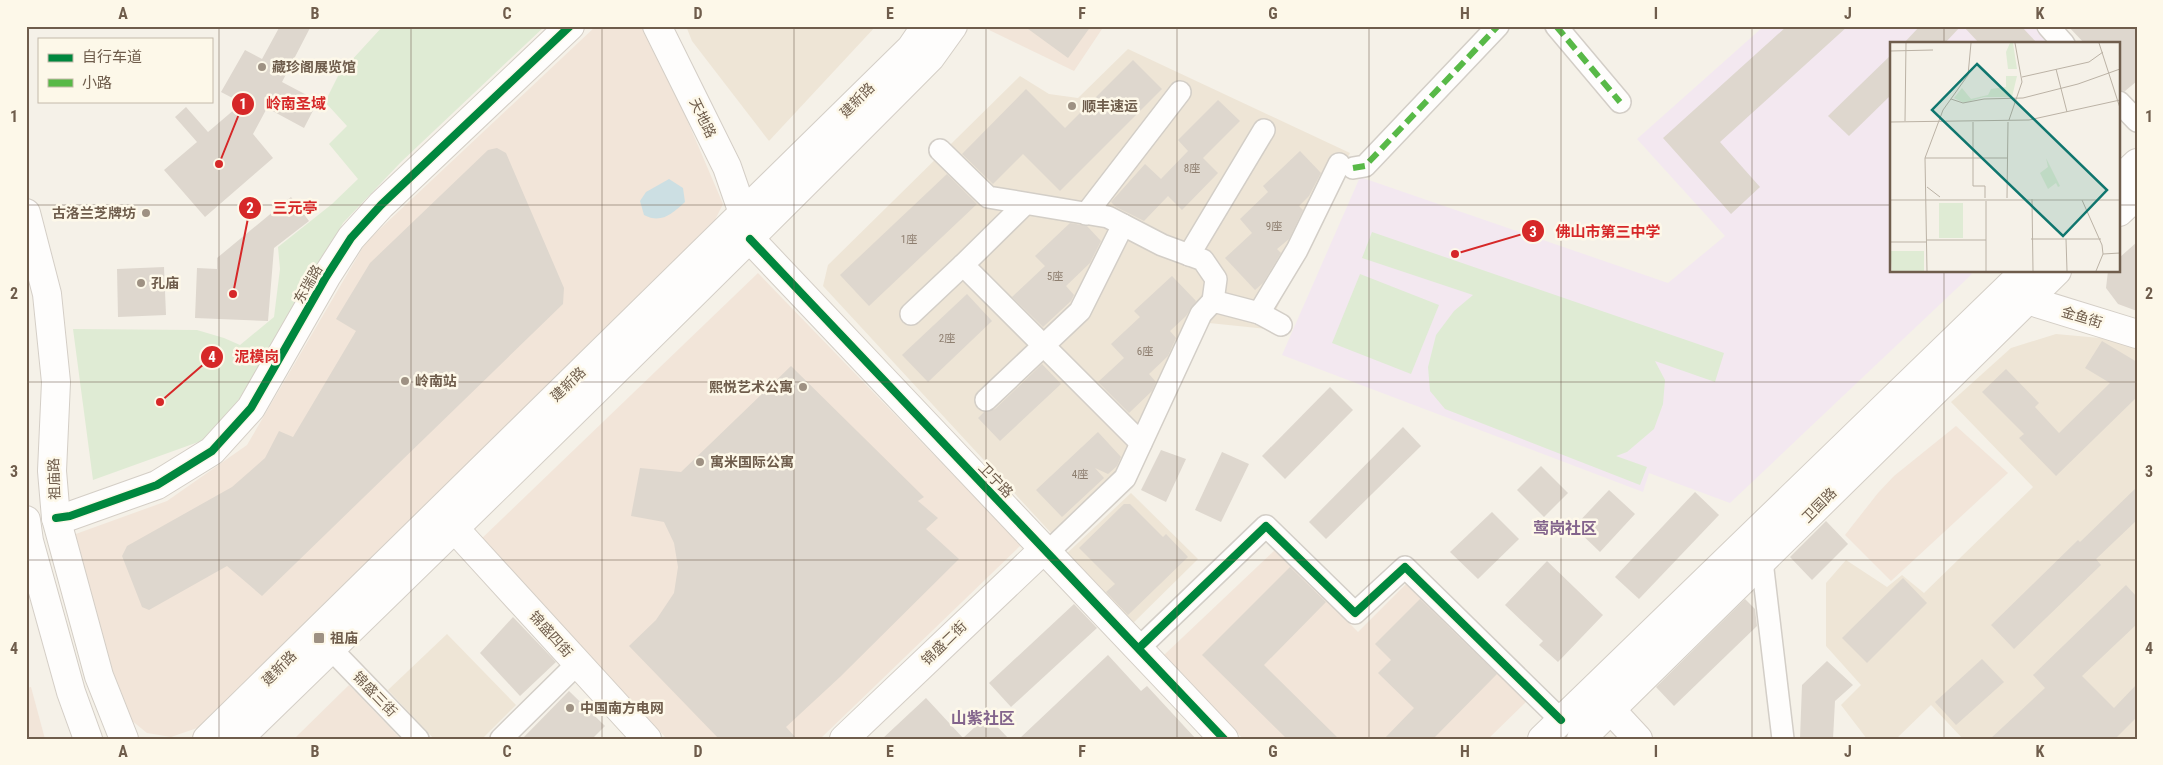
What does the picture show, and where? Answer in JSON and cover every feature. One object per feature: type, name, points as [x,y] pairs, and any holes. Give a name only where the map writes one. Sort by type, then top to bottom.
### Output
[{"type":"main road","name":"东瑞路","points":[[56,518],[70,516],[157,484],[212,451],[251,408],[326,277],[351,238],[381,204],[570,26]]},
{"type":"main road","name":"天地路","points":[[657,26],[727,166],[743,213]]},
{"type":"main road","name":"建新路","points":[[207,739],[911,48],[926,26]]},
{"type":"main road","name":"建新路","points":[[238,739],[750,239],[930,58],[953,26]]},
{"type":"main road","points":[[2120,179],[2137,163]]},
{"type":"main road","points":[[2120,211],[2137,196]]},
{"type":"main road","name":"祖庙路","points":[[26,213],[47,294],[56,382],[52,471],[56,518],[99,676],[124,739]]},
{"type":"main road","name":"卫宁路","points":[[750,239],[1224,739]]},
{"type":"main road","name":"卫国路","points":[[1552,730],[2024,272]]},
{"type":"main road","name":"卫国路","points":[[1591,736],[1611,710],[2056,272]]},
{"type":"main road","name":"金鱼街","points":[[2027,300],[2137,334]]},
{"type":"main road","points":[[26,520],[29,540],[69,683],[88,739]]},
{"type":"main road","name":"锦盛四街","points":[[455,529],[647,739]]},
{"type":"main road","name":"锦盛二街","points":[[844,739],[1046,550]]},
{"type":"main road","points":[[1584,699],[1611,710],[1638,739]]},
{"type":"main road","points":[[1584,699],[1591,736]]},
{"type":"street","points":[[1259,314],[1346,166],[1365,166],[1498,26]]},
{"type":"street","points":[[1556,26],[1620,102]]},
{"type":"street","points":[[2048,26],[2062,42]]},
{"type":"street","points":[[1086,214],[1180,92]]},
{"type":"street","points":[[2120,103],[2137,121]]},
{"type":"street","points":[[1190,255],[1264,130]]},
{"type":"street","points":[[940,150],[988,198],[1108,217],[1162,245],[1203,260],[1216,279],[1213,301],[1201,314],[1125,478],[1046,550]]},
{"type":"street","points":[[911,314],[1025,204]]},
{"type":"street","points":[[986,400],[1080,311],[1124,225]]},
{"type":"street","points":[[963,265],[1141,443]]},
{"type":"street","points":[[1213,301],[1259,314],[1281,326]]},
{"type":"street","points":[[1139,648],[1266,526],[1355,613],[1405,567],[1552,730]]},
{"type":"street","points":[[1762,561],[1783,739]]},
{"type":"street","name":"锦盛三街","points":[[330,649],[418,739]]},
{"type":"street","points":[[500,739],[578,664]]},
{"type":"shaded area","points":[[596,26],[647,26],[723,204],[706,238],[203,726],[171,737],[147,733],[126,716],[73,535],[167,501],[247,445],[366,242]]},
{"type":"shaded area","points":[[686,26],[876,26],[769,141],[692,41]]},
{"type":"shaded area","points":[[986,26],[1104,26],[1074,71],[985,28]]},
{"type":"shaded area","points":[[1764,26],[2038,26],[2052,42],[1890,42],[1890,272],[1970,272],[1972,274],[1730,503],[1649,473],[1643,492],[1282,355],[1360,177],[1668,283],[1725,236],[1637,139]]},
{"type":"shaded area","points":[[1128,49],[1350,153],[1267,329],[1209,323],[1135,483],[1065,548],[823,286],[828,265],[1020,76],[1049,94],[1078,98]]},
{"type":"shaded area","points":[[669,179],[683,188],[685,202],[671,214],[661,218],[650,218],[644,215],[640,201],[646,192]]},
{"type":"shaded area","points":[[758,273],[1021,545],[820,739],[667,739],[478,542]]},
{"type":"shaded area","points":[[2056,334],[2122,340],[2137,346],[2137,736],[2134,739],[1963,739],[1931,705],[1896,739],[1867,739],[1841,705],[1861,685],[1826,646],[1826,583],[1846,560],[1887,587],[1902,575],[1924,593],[2033,487],[1951,402],[2011,348]]},
{"type":"shaded area","points":[[1956,426],[2008,473],[1891,581],[1845,535],[1894,476]]},
{"type":"shaded area","points":[[1131,493],[1198,559],[1127,629],[1062,558]]},
{"type":"shaded area","points":[[1276,549],[1358,632],[1409,581],[1530,698],[1488,739],[1243,739],[1164,655]]},
{"type":"shaded area","points":[[447,634],[516,705],[482,739],[434,739],[388,690]]},
{"type":"shaded area","points":[[349,685],[401,739],[294,739]]},
{"type":"shaded area","points":[[31,687],[45,739],[26,739],[26,688]]},
{"type":"green space","points":[[383,26],[545,26],[401,162],[343,223],[259,368],[215,436],[93,480],[73,329],[197,330],[240,345],[274,317],[280,269],[278,247],[332,204],[358,179],[329,144],[347,126],[325,102],[339,74]]},
{"type":"green space","points":[[1372,232],[1724,353],[1715,382],[1655,361],[1665,380],[1663,404],[1654,429],[1627,452],[1616,456],[1647,467],[1640,485],[1445,409],[1430,391],[1428,367],[1436,335],[1454,311],[1473,295],[1362,258]]},
{"type":"green space","points":[[1360,274],[1439,305],[1411,374],[1332,343]]},
{"type":"building","points":[[280,26],[311,26],[282,82],[318,101],[304,128],[267,108],[253,134],[273,158],[205,217],[164,170],[197,142],[175,117],[186,107],[208,132],[242,103],[221,92],[245,50],[262,59]]},
{"type":"building","points":[[1024,26],[1091,26],[1068,58]]},
{"type":"building","points":[[1787,26],[1848,26],[1720,142],[1760,187],[1731,214],[1663,138]]},
{"type":"building","points":[[1920,26],[1961,26],[1946,42],[1905,42]]},
{"type":"building","points":[[1963,26],[2021,26],[2036,42],[1978,42]]},
{"type":"building","points":[[2068,26],[2137,26],[2137,81],[2125,91],[2120,90],[2120,42],[2083,42]]},
{"type":"building","points":[[1890,56],[1890,96],[1849,136],[1828,116]]},
{"type":"building","points":[[1133,60],[1162,89],[1060,191],[1023,154],[993,184],[962,154],[1026,89],[1065,128]]},
{"type":"building","points":[[1218,100],[1240,121],[1203,158],[1218,173],[1182,210],[1168,196],[1144,221],[1116,207],[1111,202],[1145,164],[1161,179],[1188,151],[1178,140]]},
{"type":"building","name":"岭南站","points":[[497,148],[506,153],[564,288],[563,304],[262,596],[227,566],[149,610],[142,607],[122,556],[127,546],[232,487],[265,458],[279,431],[293,437],[356,331],[336,319],[370,263],[488,150]]},
{"type":"building","points":[[1300,151],[1321,173],[1309,196],[1299,206],[1303,210],[1289,239],[1277,249],[1281,253],[1263,283],[1255,290],[1225,258],[1252,233],[1240,219],[1268,192],[1263,186]]},
{"type":"building","points":[[947,174],[977,204],[869,306],[840,275]]},
{"type":"building","points":[[291,197],[309,221],[274,248],[268,321],[195,318],[197,268],[217,269],[217,258]]},
{"type":"building","points":[[1070,223],[1087,226],[1101,241],[1090,263],[1066,286],[1074,295],[1071,301],[1043,327],[1012,297],[1045,266],[1035,256]]},
{"type":"building","points":[[2137,242],[2137,311],[2118,304],[2106,288],[2108,272],[2120,272],[2120,257]]},
{"type":"building","name":"孔庙","points":[[164,267],[166,315],[118,317],[117,269]]},
{"type":"building","points":[[1172,276],[1196,301],[1186,316],[1170,331],[1176,338],[1168,356],[1149,374],[1156,382],[1152,391],[1129,413],[1098,382],[1124,358],[1111,344],[1140,317],[1134,311]]},
{"type":"building","points":[[967,294],[992,321],[928,382],[902,355]]},
{"type":"building","points":[[2102,341],[2137,362],[2137,397],[2056,476],[2019,438],[2024,434],[1982,392],[2006,369],[2039,403],[2035,407],[2059,433],[2110,383],[2085,368]]},
{"type":"building","points":[[1042,364],[1061,384],[1000,441],[978,418],[984,412],[995,409]]},
{"type":"building","points":[[791,366],[924,497],[918,501],[938,518],[926,529],[959,559],[840,677],[786,727],[797,739],[719,739],[629,646],[656,620],[674,593],[678,567],[674,543],[664,522],[631,516],[640,468],[681,472]]},
{"type":"building","points":[[1330,387],[1353,410],[1285,479],[1262,456]]},
{"type":"building","points":[[1403,427],[1421,446],[1326,539],[1309,522]]},
{"type":"building","points":[[1098,432],[1121,457],[1117,466],[1108,474],[1095,468],[1104,478],[1062,517],[1036,490]]},
{"type":"building","points":[[1161,450],[1186,459],[1166,502],[1141,490]]},
{"type":"building","points":[[1222,452],[1249,464],[1221,522],[1195,510]]},
{"type":"building","points":[[1541,466],[1568,493],[1544,517],[1517,490]]},
{"type":"building","points":[[2137,487],[2137,520],[2096,559],[2101,565],[2014,649],[1991,625],[2078,540],[2080,542]]},
{"type":"building","points":[[1609,490],[1635,514],[1600,552],[1574,527]]},
{"type":"building","points":[[1695,492],[1719,515],[1639,599],[1615,577]]},
{"type":"building","points":[[1124,504],[1130,504],[1163,537],[1166,534],[1188,557],[1128,615],[1106,592],[1115,584],[1079,548]]},
{"type":"building","points":[[1492,512],[1519,539],[1478,579],[1450,552]]},
{"type":"building","points":[[1826,521],[1848,544],[1812,580],[1790,557]]},
{"type":"building","points":[[1547,561],[1603,615],[1558,662],[1539,645],[1543,641],[1505,605]]},
{"type":"building","points":[[1290,567],[1326,602],[1264,665],[1339,739],[1287,739],[1202,655]]},
{"type":"building","points":[[1903,578],[1927,603],[1867,663],[1842,638]]},
{"type":"building","points":[[2126,585],[2137,597],[2137,624],[2082,676],[2114,708],[2137,684],[2137,717],[2115,739],[1990,739],[2045,688],[2033,675]]},
{"type":"building","points":[[1420,599],[1497,674],[1433,739],[1384,739],[1414,708],[1378,673],[1391,660],[1375,644]]},
{"type":"building","points":[[1745,599],[1755,609],[1757,626],[1674,706],[1656,687]]},
{"type":"building","points":[[1074,604],[1097,628],[1011,707],[989,683]]},
{"type":"building","points":[[513,617],[556,662],[520,696],[480,653]]},
{"type":"building","points":[[1108,655],[1141,691],[1147,686],[1196,739],[1019,739]]},
{"type":"building","points":[[1982,659],[2004,682],[1956,725],[1935,702]]},
{"type":"building","points":[[1827,661],[1853,685],[1835,701],[1833,739],[1800,739],[1802,685]]},
{"type":"building","name":"中国南方电网","points":[[569,691],[605,726],[592,739],[522,739]]},
{"type":"building","points":[[926,698],[963,738],[987,716],[1009,739],[882,739]]},
{"type":"marked path","points":[[1353,168],[1365,166],[1498,26]]},
{"type":"marked path","points":[[1556,26],[1620,102]]},
{"type":"cycle path","points":[[56,518],[70,516],[157,485],[212,451],[251,408],[326,277],[351,238],[381,205],[570,26]]},
{"type":"cycle path","points":[[750,239],[1224,739]]},
{"type":"cycle path","points":[[1139,648],[1266,526],[1355,613],[1405,567],[1561,720]]},
{"type":"place","name":"藏珍阁展览馆","points":[[262,67]]},
{"type":"place","name":"顺丰速运","points":[[1072,106]]},
{"type":"place","name":"岭南圣域","points":[[219,164]]},
{"type":"place","name":"古洛兰芝牌坊","points":[[146,213]]},
{"type":"place","name":"佛山市第三中学","points":[[1455,254]]},
{"type":"place","name":"孔庙","points":[[141,283]]},
{"type":"place","name":"三元亭","points":[[233,294]]},
{"type":"place","name":"岭南站","points":[[405,381]]},
{"type":"place","name":"熙悦艺术公寓","points":[[803,387]]},
{"type":"place","name":"泥模岗","points":[[160,402]]},
{"type":"place","name":"寓米国际公寓","points":[[700,462]]},
{"type":"place","name":"祖庙","points":[[319,638]]},
{"type":"place","name":"中国南方电网","points":[[570,708]]},
{"type":"district","name":"莺岗社区","points":[[1565,528]]},
{"type":"district","name":"山紫社区","points":[[983,718]]}]
